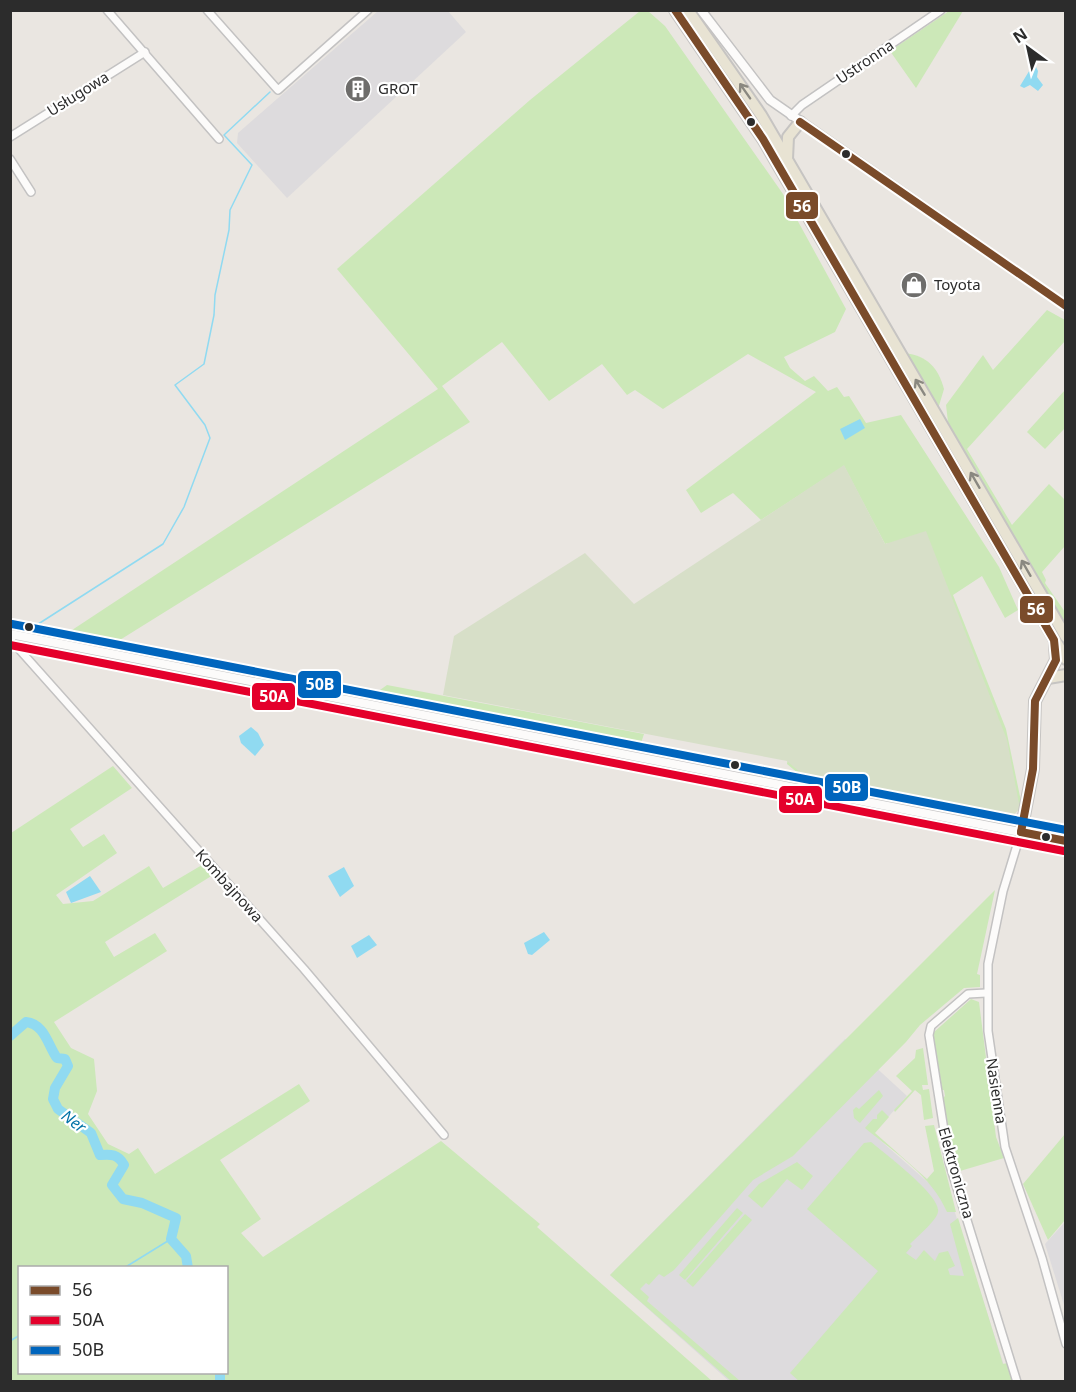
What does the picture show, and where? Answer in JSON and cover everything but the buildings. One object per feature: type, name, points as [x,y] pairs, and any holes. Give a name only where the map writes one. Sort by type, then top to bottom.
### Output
[{"type":"main road","points":[[675,10],[763,139],[1060,638],[1056,660],[1035,701],[1034,769],[1021,832]]},
{"type":"main road","points":[[688,10],[750,99],[786,159],[1060,638],[1065,659]]},
{"type":"main road","points":[[786,159],[788,137],[795,119]]},
{"type":"main road","points":[[1047,678],[1065,675]]},
{"type":"street","points":[[107,10],[219,139]]},
{"type":"street","points":[[207,10],[278,90],[359,14],[368,10]]},
{"type":"street","points":[[700,10],[762,93],[795,119],[1065,306]]},
{"type":"street","name":"Ustronna","points":[[795,119],[802,105],[941,10]]},
{"type":"street","name":"Usługowa","points":[[10,137],[145,52]]},
{"type":"street","points":[[10,159],[31,192]]},
{"type":"street","points":[[10,634],[1065,841]]},
{"type":"street","name":"Kombajnowa","points":[[10,639],[90,732],[304,969],[444,1135]]},
{"type":"street","name":"Nasienna","points":[[1021,832],[991,946],[986,993],[991,1060],[1005,1147],[1042,1258],[1065,1344]]},
{"type":"street","name":"Elektroniczna","points":[[986,993],[968,994],[931,1026],[929,1035],[949,1162],[1017,1382]]},
{"type":"shaded area","points":[[378,11],[448,11],[466,32],[287,198],[237,143],[238,133]]},
{"type":"shaded area","points":[[845,1039],[907,1096],[873,1134],[939,1192],[949,1194],[1009,1381],[729,1381],[610,1275]]},
{"type":"shaded area","points":[[1065,1222],[1065,1308],[1045,1244]]},
{"type":"green space","points":[[640,11],[648,11],[665,26],[783,194],[846,309],[835,332],[784,357],[790,368],[805,381],[814,376],[828,391],[837,387],[844,397],[849,396],[866,423],[901,415],[999,567],[1018,610],[1005,618],[982,576],[953,595],[1006,729],[1022,806],[1006,820],[799,774],[787,764],[808,621],[888,543],[885,544],[844,466],[761,520],[733,493],[701,513],[686,490],[816,392],[748,354],[663,409],[635,390],[627,395],[602,364],[549,401],[502,342],[442,386],[470,422],[115,643],[66,634],[438,389],[337,269],[530,100]]},
{"type":"green space","points":[[949,11],[963,11],[916,88],[890,51]]},
{"type":"green space","points":[[1047,310],[1065,320],[1065,341],[967,449],[1012,525],[1049,484],[1065,500],[1065,546],[1042,572],[1045,583],[1065,612],[1065,627],[948,422],[946,405],[983,355],[993,370]]},
{"type":"green space","points":[[905,353],[920,357],[935,369],[944,389],[938,409]]},
{"type":"green space","points":[[1065,390],[1065,428],[1045,449],[1027,432]]},
{"type":"green space","points":[[844,465],[885,544],[926,531],[1007,740],[1020,809],[1010,818],[801,773],[787,761],[443,695],[454,636],[585,553],[634,604]]},
{"type":"green space","points":[[387,685],[644,734],[639,749],[373,695]]},
{"type":"green space","points":[[113,766],[132,788],[70,829],[83,847],[104,834],[117,853],[56,895],[63,904],[93,901],[149,866],[163,888],[202,865],[213,875],[105,942],[114,957],[155,933],[167,951],[54,1022],[71,1048],[94,1059],[97,1091],[88,1114],[108,1144],[129,1154],[138,1148],[155,1174],[299,1084],[310,1101],[220,1160],[261,1219],[241,1233],[263,1257],[441,1141],[540,1224],[537,1227],[712,1381],[11,1382],[11,833]]},
{"type":"green space","points":[[995,890],[977,974],[980,975],[980,987],[964,988],[920,1025],[793,1156],[753,1180],[674,1270],[664,1277],[659,1274],[649,1285],[646,1283],[640,1289],[649,1297],[647,1301],[740,1381],[731,1381],[610,1275]]},
{"type":"green space","points":[[971,999],[979,1002],[996,1137],[1004,1158],[960,1171],[956,1170],[948,1137],[952,1136],[950,1130],[947,1130],[943,1098],[945,1096],[942,1090],[933,1033]]},
{"type":"green space","points":[[923,1048],[928,1085],[922,1085],[923,1090],[929,1089],[933,1118],[924,1120],[921,1095],[915,1090],[895,1112],[894,1110],[912,1091],[896,1076],[915,1058],[916,1050]]},
{"type":"green space","points":[[879,1090],[883,1096],[860,1123],[854,1118],[853,1110],[856,1107],[859,1109]]},
{"type":"green space","points":[[882,1110],[889,1117],[875,1133],[927,1179],[934,1171],[925,1126],[934,1125],[956,1212],[947,1212],[932,1187],[922,1176],[865,1128],[873,1119],[877,1119],[877,1115]]},
{"type":"green space","points":[[1065,1134],[1065,1220],[1048,1240],[1023,1184]]},
{"type":"green space","points":[[871,1142],[922,1186],[937,1205],[937,1215],[910,1244],[912,1246],[906,1253],[916,1260],[924,1250],[935,1261],[939,1253],[948,1251],[955,1266],[948,1269],[950,1275],[964,1276],[950,1224],[958,1218],[1003,1364],[1007,1363],[1013,1381],[800,1382],[790,1373],[878,1271],[807,1209],[864,1143]]},
{"type":"green space","points":[[797,1162],[813,1176],[802,1190],[787,1179],[762,1208],[748,1196],[759,1184]]},
{"type":"green space","points":[[737,1208],[743,1213],[685,1280],[679,1275]]},
{"type":"green space","points":[[745,1214],[752,1220],[693,1287],[686,1281]]},
{"type":"water","points":[[1034,63],[1038,71],[1037,77],[1043,85],[1038,91],[1030,85],[1024,88],[1020,86]]},
{"type":"water","points":[[860,419],[865,428],[845,440],[840,429]]},
{"type":"water","points":[[251,727],[258,733],[264,745],[255,756],[241,743],[239,736]]},
{"type":"water","points":[[344,867],[354,886],[340,897],[328,876]]},
{"type":"water","points":[[90,876],[101,892],[71,903],[66,892]]},
{"type":"water","points":[[544,932],[550,940],[532,955],[528,954],[524,943]]},
{"type":"water","points":[[369,935],[377,945],[357,958],[351,946]]},
{"type":"waterway","points":[[32,628],[163,544],[184,507],[210,438],[205,425],[175,385],[204,364],[214,315],[215,295],[229,230],[230,210],[252,165],[224,135],[270,92]]},
{"type":"waterway","name":"Ner","points":[[10,1036],[26,1022],[32,1024],[42,1031],[57,1058],[65,1059],[68,1066],[55,1088],[53,1099],[58,1109],[91,1133],[100,1155],[114,1156],[122,1161],[124,1165],[112,1185],[123,1199],[142,1203],[176,1218],[171,1239],[186,1256],[188,1266]]},
{"type":"waterway","points":[[127,1266],[171,1239]]},
{"type":"waterway","points":[[10,1341],[18,1336]]},
{"type":"waterway","name":"Ner","points":[[220,1374],[220,1382]]},
{"type":"transit line","name":"56","points":[[675,10],[763,139],[1054,640],[1056,660],[1035,701],[1033,769],[1021,832]]},
{"type":"transit line","name":"56","points":[[800,122],[1066,306]]},
{"type":"transit line","name":"50B","points":[[12,624],[1066,830]]},
{"type":"transit line","name":"50A","points":[[10,645],[1064,851]]},
{"type":"transit line","name":"56","points":[[1021,832],[1066,841]]},
{"type":"place","name":"GROT","points":[[358,89]]},
{"type":"place","name":"Toyota","points":[[914,285]]}]
